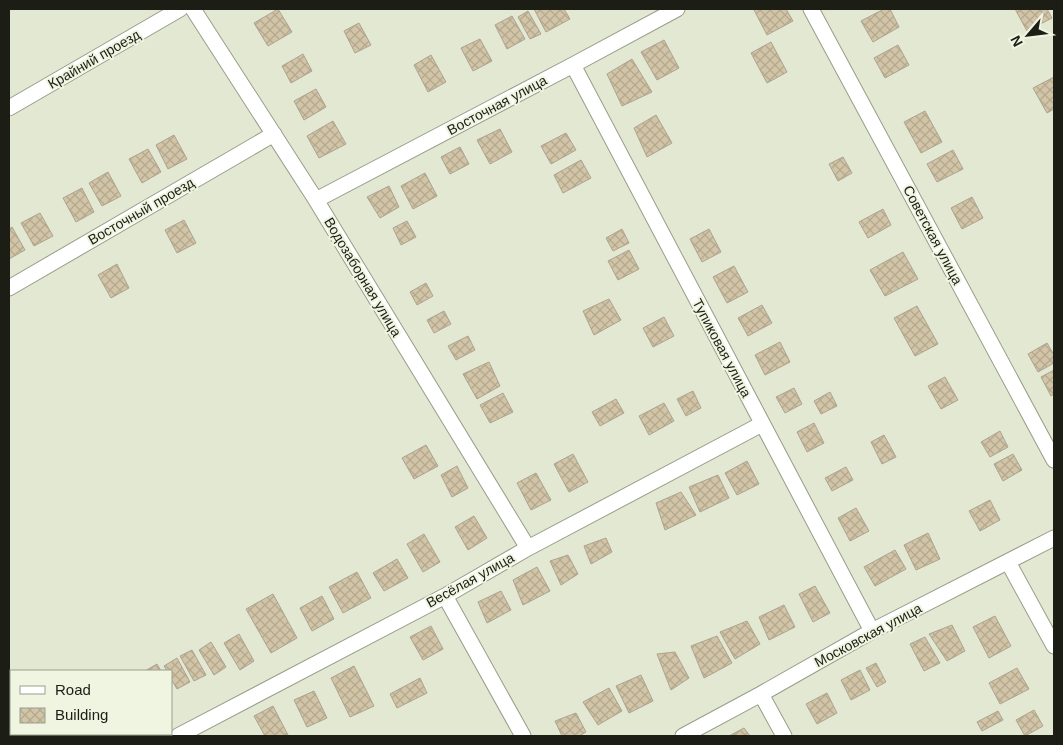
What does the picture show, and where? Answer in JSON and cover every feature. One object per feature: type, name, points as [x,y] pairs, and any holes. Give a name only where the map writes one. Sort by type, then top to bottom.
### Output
[{"type":"street","name":"Крайний проезд","points":[[9,108],[180,9]]},
{"type":"street","name":"Водозаборная улица","points":[[193,9],[316,200],[528,548]]},
{"type":"street","name":"Восточная улица","points":[[316,200],[573,66],[677,9]]},
{"type":"street","name":"Советская улица","points":[[811,9],[1054,460]]},
{"type":"street","name":"Тупиковая улица","points":[[573,66],[872,631]]},
{"type":"street","name":"Восточный проезд","points":[[9,288],[274,134]]},
{"type":"street","name":"Весёлая улица","points":[[178,736],[445,596],[528,548],[762,424]]},
{"type":"street","name":"Московская улица","points":[[684,736],[872,631],[1054,538]]},
{"type":"street","points":[[1008,562],[1054,646]]},
{"type":"street","points":[[445,596],[523,736]]},
{"type":"street","points":[[761,694],[784,736]]},
{"type":"building","points":[[278,9],[292,32],[268,46],[254,23]]},
{"type":"building","points":[[534,9],[564,9],[570,19],[546,32]]},
{"type":"building","points":[[786,9],[793,21],[767,35],[754,10]]},
{"type":"building","points":[[884,9],[890,9],[899,27],[873,42],[861,21]]},
{"type":"building","points":[[1015,9],[1047,9],[1052,18],[1027,31]]},
{"type":"building","points":[[528,11],[541,34],[530,39],[518,17]]},
{"type":"building","points":[[512,16],[525,39],[507,49],[495,25]]},
{"type":"building","points":[[359,23],[371,45],[355,53],[344,31]]},
{"type":"building","points":[[480,39],[492,61],[473,71],[461,48]]},
{"type":"building","points":[[664,40],[679,68],[657,80],[641,52]]},
{"type":"building","points":[[771,42],[787,72],[767,83],[751,53]]},
{"type":"building","points":[[898,45],[909,65],[885,78],[874,58]]},
{"type":"building","points":[[303,54],[312,71],[291,83],[282,66]]},
{"type":"building","points":[[431,55],[446,82],[428,92],[414,65]]},
{"type":"building","points":[[632,59],[652,92],[622,106],[607,74]]},
{"type":"building","points":[[1054,77],[1054,109],[1047,113],[1033,88]]},
{"type":"building","points":[[316,89],[326,107],[304,120],[294,101]]},
{"type":"building","points":[[925,111],[942,142],[921,153],[904,122]]},
{"type":"building","points":[[656,115],[672,143],[647,157],[634,128]]},
{"type":"building","points":[[333,121],[346,144],[319,158],[307,136]]},
{"type":"building","points":[[500,129],[512,152],[490,164],[477,140]]},
{"type":"building","points":[[566,133],[576,150],[551,164],[541,146]]},
{"type":"building","points":[[174,135],[187,159],[168,169],[156,145]]},
{"type":"building","points":[[460,147],[469,164],[450,174],[441,157]]},
{"type":"building","points":[[148,149],[161,172],[142,183],[129,159]]},
{"type":"building","points":[[953,150],[963,169],[937,182],[927,164]]},
{"type":"building","points":[[843,157],[852,173],[838,181],[829,164]]},
{"type":"building","points":[[581,160],[591,178],[563,193],[554,175]]},
{"type":"building","points":[[108,172],[121,196],[102,206],[89,183]]},
{"type":"building","points":[[425,173],[437,196],[413,209],[401,186]]},
{"type":"building","points":[[389,186],[399,207],[380,218],[367,197]]},
{"type":"building","points":[[82,188],[94,212],[76,222],[63,198]]},
{"type":"building","points":[[972,197],[983,218],[962,229],[951,208]]},
{"type":"building","points":[[883,209],[891,225],[868,238],[859,222]]},
{"type":"building","points":[[40,213],[53,236],[34,246],[21,223]]},
{"type":"building","points":[[184,220],[196,243],[177,253],[165,230]]},
{"type":"building","points":[[407,221],[416,237],[401,245],[393,228]]},
{"type":"building","points":[[12,227],[25,250],[9,259],[9,229]]},
{"type":"building","points":[[622,229],[629,243],[613,251],[606,238]]},
{"type":"building","points":[[709,229],[721,252],[702,262],[690,239]]},
{"type":"building","points":[[629,250],[639,269],[618,280],[608,261]]},
{"type":"building","points":[[903,252],[918,279],[885,296],[870,270]]},
{"type":"building","points":[[117,264],[129,288],[111,298],[98,275]]},
{"type":"building","points":[[734,266],[748,292],[727,303],[713,277]]},
{"type":"building","points":[[426,283],[433,296],[417,305],[410,292]]},
{"type":"building","points":[[609,299],[621,320],[594,335],[583,311]]},
{"type":"building","points":[[762,305],[772,323],[748,336],[738,318]]},
{"type":"building","points":[[917,306],[938,344],[915,356],[894,318]]},
{"type":"building","points":[[444,311],[451,324],[434,333],[427,320]]},
{"type":"building","points":[[664,317],[674,336],[653,347],[643,328]]},
{"type":"building","points":[[468,336],[475,350],[456,360],[448,346]]},
{"type":"building","points":[[780,342],[790,362],[765,375],[755,355]]},
{"type":"building","points":[[1047,343],[1054,355],[1054,363],[1038,372],[1028,354]]},
{"type":"building","points":[[489,362],[500,386],[477,399],[463,374]]},
{"type":"building","points":[[1054,370],[1054,394],[1051,396],[1041,377]]},
{"type":"building","points":[[945,377],[958,400],[941,409],[928,386]]},
{"type":"building","points":[[794,388],[802,404],[785,413],[776,397]]},
{"type":"building","points":[[693,391],[701,408],[686,416],[677,399]]},
{"type":"building","points":[[830,392],[837,406],[821,414],[814,401]]},
{"type":"building","points":[[503,393],[513,412],[490,423],[480,405]]},
{"type":"building","points":[[616,399],[624,413],[600,426],[592,412]]},
{"type":"building","points":[[664,403],[674,421],[649,435],[639,416]]},
{"type":"building","points":[[814,423],[824,443],[807,452],[797,432]]},
{"type":"building","points":[[1000,431],[1008,447],[990,457],[981,442]]},
{"type":"building","points":[[884,435],[896,457],[882,464],[871,442]]},
{"type":"building","points":[[426,445],[438,466],[414,479],[402,458]]},
{"type":"building","points":[[573,454],[588,482],[569,492],[554,464]]},
{"type":"building","points":[[1013,454],[1022,470],[1003,481],[994,464]]},
{"type":"building","points":[[747,461],[759,484],[737,495],[725,473]]},
{"type":"building","points":[[457,466],[468,488],[452,497],[441,475]]},
{"type":"building","points":[[846,467],[853,480],[832,491],[825,478]]},
{"type":"building","points":[[536,473],[551,500],[531,510],[517,483]]},
{"type":"building","points":[[718,475],[729,498],[700,512],[689,487]]},
{"type":"building","points":[[681,492],[696,515],[665,530],[656,503]]},
{"type":"building","points":[[990,500],[1000,520],[980,531],[969,511]]},
{"type":"building","points":[[856,508],[869,531],[850,541],[838,518]]},
{"type":"building","points":[[474,516],[487,538],[468,550],[455,527]]},
{"type":"building","points":[[928,533],[940,559],[916,570],[904,545]]},
{"type":"building","points":[[424,534],[440,562],[423,572],[407,544]]},
{"type":"building","points":[[606,538],[612,552],[591,564],[584,546]]},
{"type":"building","points":[[895,550],[906,569],[875,586],[864,567]]},
{"type":"building","points":[[568,555],[578,574],[561,585],[550,561]]},
{"type":"building","points":[[397,559],[408,578],[384,591],[373,573]]},
{"type":"building","points":[[537,567],[550,591],[523,605],[513,580]]},
{"type":"building","points":[[357,572],[371,598],[343,613],[329,587]]},
{"type":"building","points":[[815,586],[830,613],[813,622],[799,594]]},
{"type":"building","points":[[501,591],[511,610],[487,623],[478,602]]},
{"type":"building","points":[[273,594],[297,638],[271,653],[246,609]]},
{"type":"building","points":[[322,596],[334,619],[312,631],[300,608]]},
{"type":"building","points":[[784,605],[795,627],[769,640],[759,617]]},
{"type":"building","points":[[995,616],[1011,646],[989,658],[973,627]]},
{"type":"building","points":[[747,621],[760,644],[735,659],[720,632]]},
{"type":"building","points":[[952,625],[965,651],[947,661],[929,634]]},
{"type":"building","points":[[431,626],[443,649],[423,660],[410,637]]},
{"type":"building","points":[[239,634],[254,661],[240,670],[224,643]]},
{"type":"building","points":[[717,636],[732,663],[704,678],[691,646]]},
{"type":"building","points":[[925,637],[940,663],[924,671],[910,644]]},
{"type":"building","points":[[211,642],[226,667],[214,675],[199,650]]},
{"type":"building","points":[[192,650],[206,675],[194,681],[180,656]]},
{"type":"building","points":[[675,652],[689,678],[671,690],[657,654]]},
{"type":"building","points":[[177,658],[190,682],[177,689],[172,681],[172,670],[166,670],[164,666]]},
{"type":"building","points":[[876,663],[886,682],[877,687],[866,668]]},
{"type":"building","points":[[157,664],[160,670],[147,670]]},
{"type":"building","points":[[354,666],[374,706],[350,717],[331,678]]},
{"type":"building","points":[[1017,668],[1029,689],[1000,704],[989,683]]},
{"type":"building","points":[[860,670],[870,690],[851,700],[841,680]]},
{"type":"building","points":[[641,675],[653,701],[629,713],[616,686]]},
{"type":"building","points":[[420,678],[427,693],[397,708],[390,694]]},
{"type":"building","points":[[609,688],[622,711],[598,725],[583,702]]},
{"type":"building","points":[[314,691],[327,718],[307,727],[294,700]]},
{"type":"building","points":[[827,693],[837,713],[817,724],[806,704]]},
{"type":"building","points":[[273,706],[288,735],[286,736],[265,736],[254,716]]},
{"type":"building","points":[[1034,710],[1043,726],[1025,736],[1016,720]]},
{"type":"building","points":[[998,711],[1003,720],[982,731],[977,722]]},
{"type":"building","points":[[576,713],[586,732],[579,736],[562,736],[555,721]]},
{"type":"building","points":[[744,728],[750,736],[729,736]]},
{"type":"building","points":[[90,735],[116,735],[115,736]]}]
